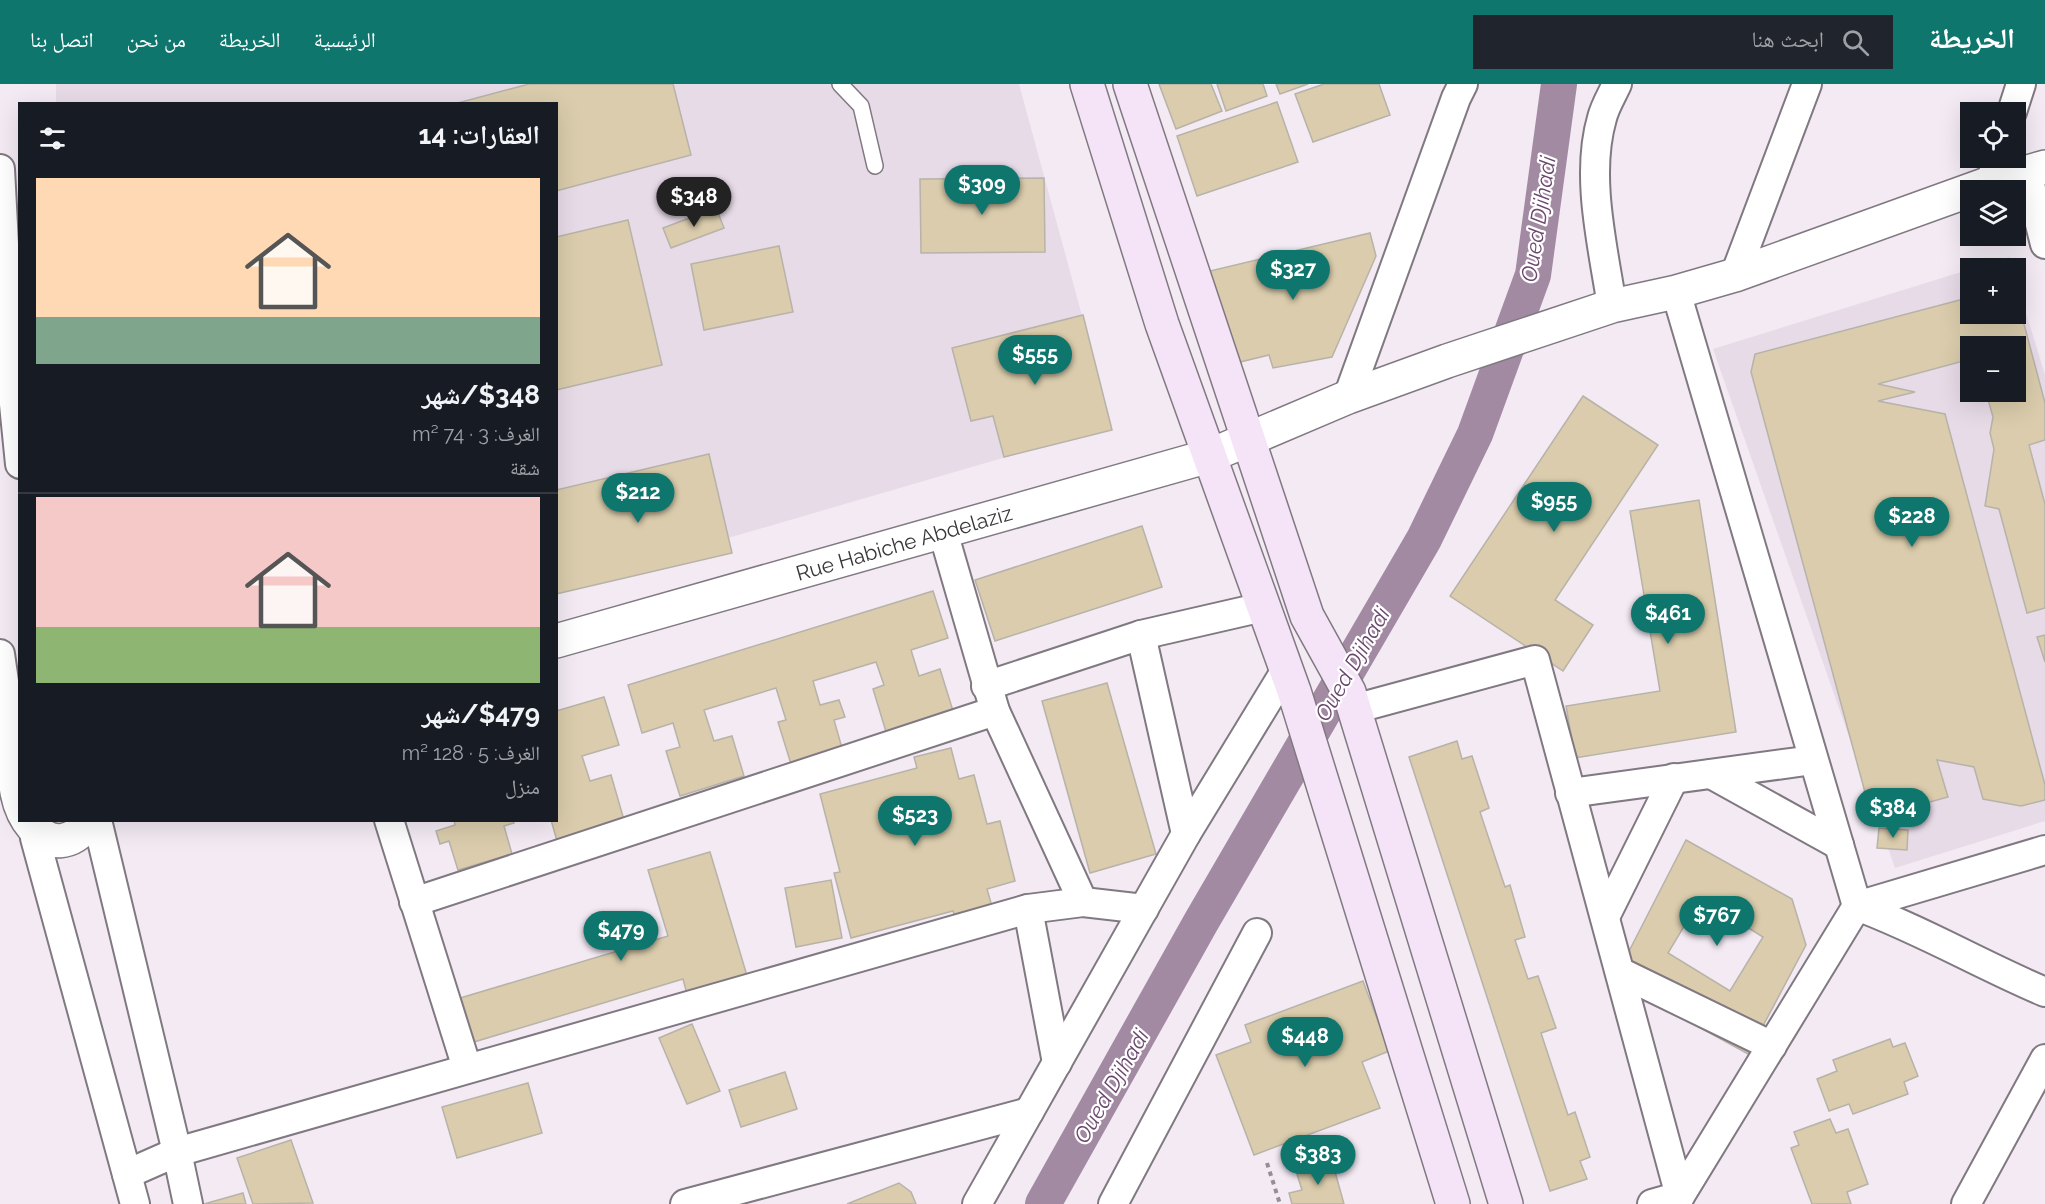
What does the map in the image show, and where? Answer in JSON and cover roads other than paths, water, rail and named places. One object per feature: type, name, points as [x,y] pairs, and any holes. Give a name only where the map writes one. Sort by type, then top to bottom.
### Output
[{"type":"main road","points":[[1087,84],[1162,324],[1290,681],[1453,1204]]},
{"type":"main road","points":[[1130,84],[1307,616],[1352,701],[1506,1204]]},
{"type":"street","points":[[1612,306],[1596,200],[1596,150],[1602,117],[1617,84]]},
{"type":"street","points":[[1735,275],[1807,84]]},
{"type":"street","points":[[2015,102],[2021,84]]},
{"type":"street","points":[[1348,397],[1456,89]]},
{"type":"street","points":[[0,169],[11,374],[18,444]]},
{"type":"street","name":"Rue Habiche Abdelaziz","points":[[558,640],[1209,456],[1348,397],[1554,324],[1612,306],[1676,292],[1735,275],[1994,170],[2036,170]]},
{"type":"street","points":[[2036,170],[2045,244]]},
{"type":"street","points":[[1676,292],[1857,906]]},
{"type":"street","points":[[943,532],[990,698],[1083,902]]},
{"type":"street","points":[[414,902],[990,698],[1141,635],[1263,607]]},
{"type":"street","points":[[1141,635],[1186,834]]},
{"type":"street","points":[[0,654],[15,755],[0,780],[0,803],[7,818],[20,830],[35,838],[49,841],[63,839],[76,833],[88,822]]},
{"type":"street","points":[[1352,701],[1535,660],[1680,1196]]},
{"type":"street","points":[[977,1204],[1186,834],[1290,681]]},
{"type":"street","points":[[1570,793],[1813,760]]},
{"type":"street","points":[[1711,774],[1839,845]]},
{"type":"street","points":[[1605,917],[1674,778]]},
{"type":"street","points":[[97,822],[188,1204]]},
{"type":"street","points":[[390,822],[466,1068]]},
{"type":"street","points":[[35,838],[135,1204]]},
{"type":"street","points":[[1652,1204],[1680,1196],[1857,906],[2045,850]]},
{"type":"street","points":[[127,1174],[177,1152],[1028,909],[1083,902],[1144,909]]},
{"type":"street","points":[[1857,906],[1888,917],[2045,992]]},
{"type":"street","points":[[1028,909],[1057,1063]]},
{"type":"street","points":[[1113,1204],[1257,933]]},
{"type":"street","points":[[1620,972],[1772,1046]]},
{"type":"street","points":[[1966,1204],[2045,1059]]},
{"type":"street","points":[[685,1204],[1029,1112]]},
{"type":"lane","points":[[840,84],[861,106],[875,166]]},
{"type":"waterway","name":"Oued Djihadi","points":[[1043,1204],[1201,922],[1424,539],[1475,434],[1533,275],[1559,84]]}]
